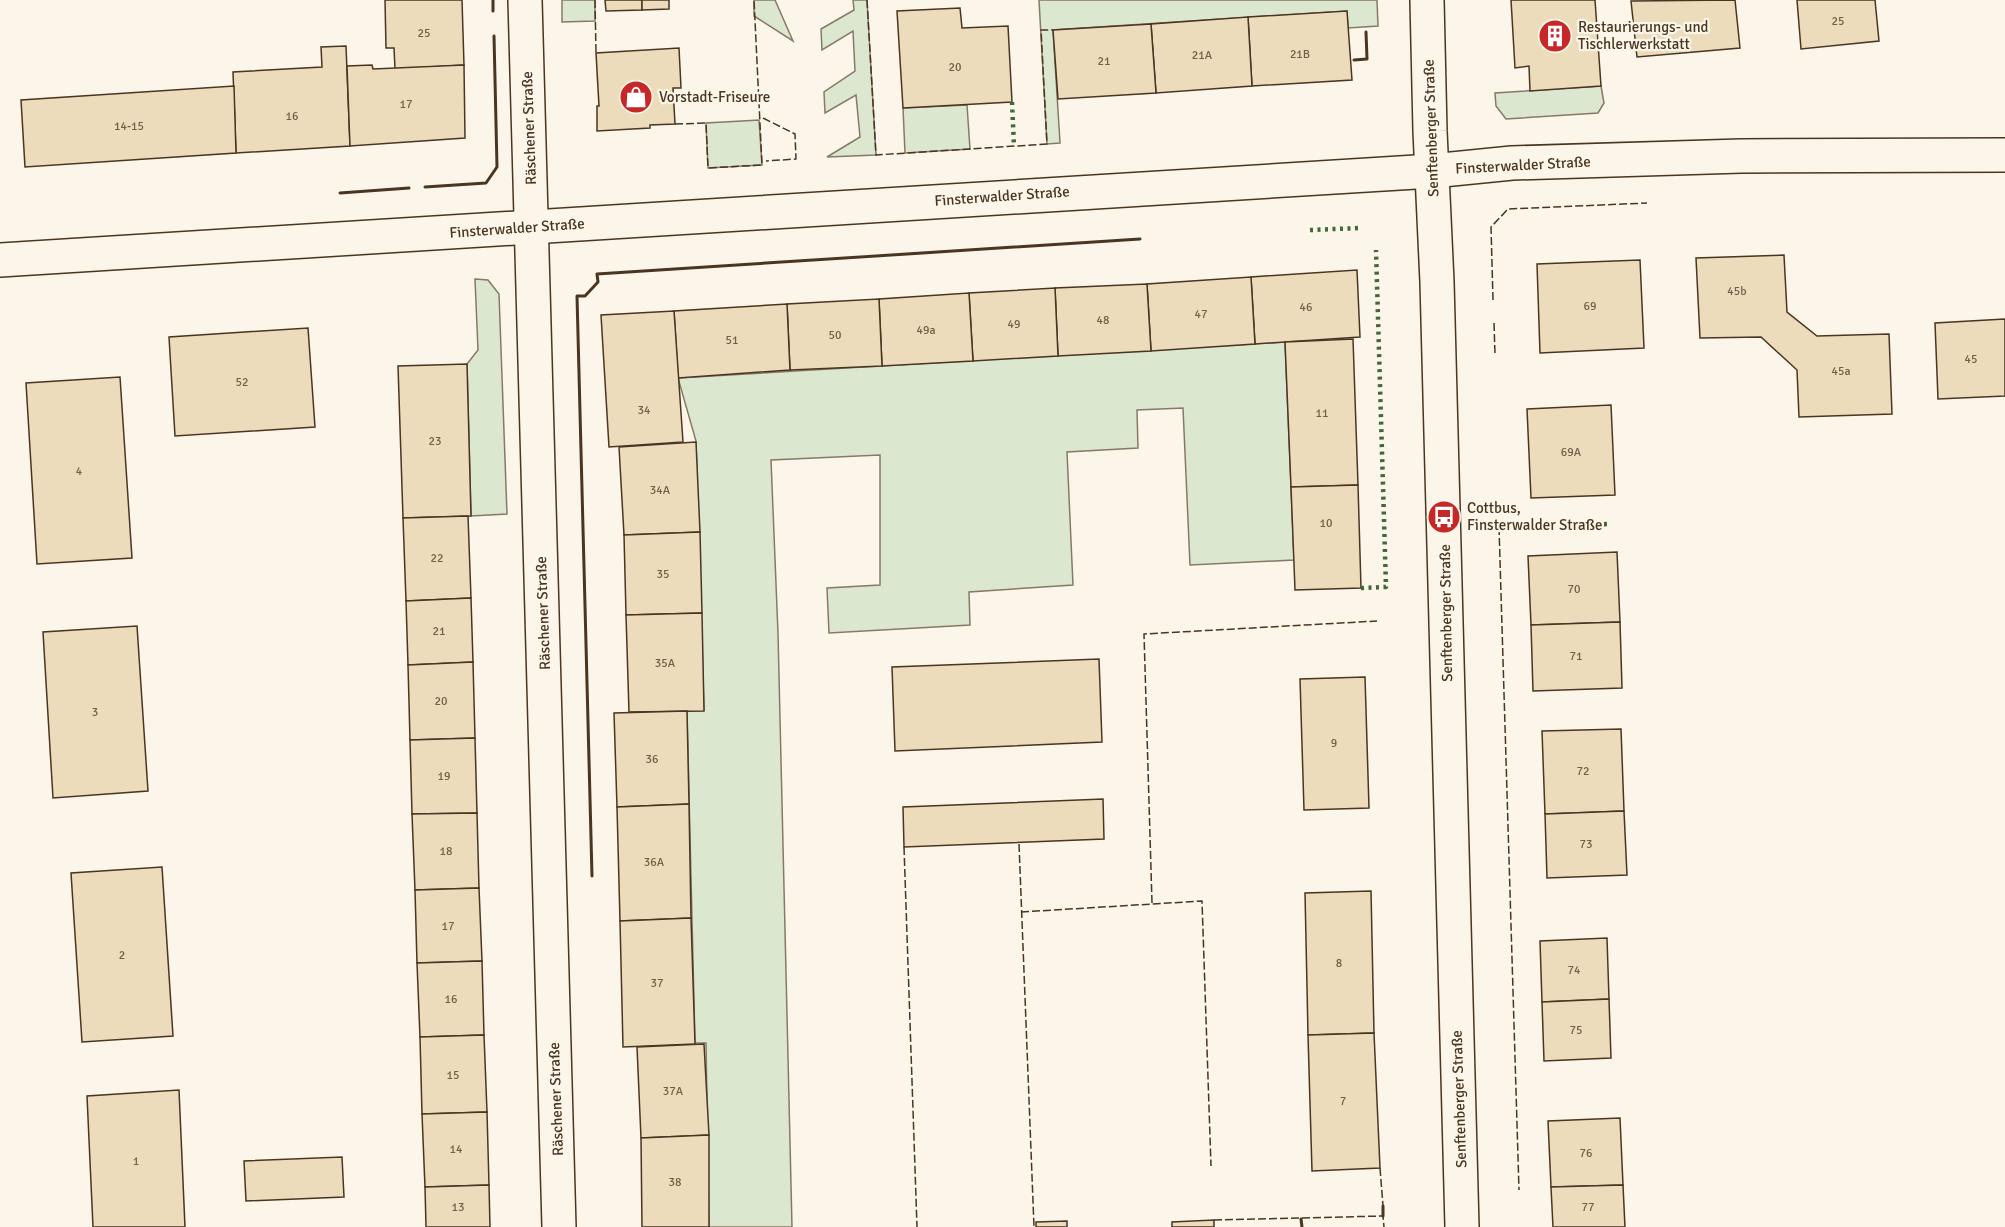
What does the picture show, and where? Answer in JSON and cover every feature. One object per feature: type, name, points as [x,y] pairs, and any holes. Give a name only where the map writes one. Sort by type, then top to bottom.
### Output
[{"type":"street","name":"Räschener Straße","points":[[525,0],[559,1227]]},
{"type":"street","name":"Senftenberger Straße","points":[[1427,0],[1439,329],[1462,1227]]},
{"type":"street","name":"Finsterwalder Straße","points":[[0,260],[1079,191],[1432,171],[1512,163],[1741,156],[2005,154]]},
{"type":"green space","points":[[562,0],[595,0],[595,21],[562,22]]},
{"type":"green space","points":[[754,0],[775,0],[793,41],[754,16]]},
{"type":"green space","points":[[853,0],[867,0],[876,155],[827,157],[860,137],[856,95],[825,113],[824,92],[855,71],[853,31],[822,50],[821,29],[854,10]]},
{"type":"green space","points":[[1039,0],[1377,0],[1378,26],[1348,28],[1347,11],[1053,30],[1060,143],[1047,144]]},
{"type":"green space","points":[[1601,86],[1604,103],[1598,113],[1506,119],[1496,106],[1495,93]]},
{"type":"green space","points":[[967,105],[970,149],[905,153],[903,108]]},
{"type":"green space","points":[[759,120],[762,165],[708,168],[706,123]]},
{"type":"green space","points":[[475,279],[488,280],[499,294],[507,514],[471,516],[467,364],[478,350]]},
{"type":"green space","points":[[1285,342],[1294,560],[1190,565],[1183,408],[1137,410],[1138,448],[1067,452],[1073,585],[969,592],[970,625],[829,633],[827,588],[880,585],[880,455],[771,460],[778,633],[792,1227],[709,1227],[706,1043],[695,1043],[687,711],[704,710],[696,441],[678,378]]},
{"type":"building","points":[[385,0],[462,0],[464,65],[395,69],[394,48],[386,48]]},
{"type":"building","points":[[605,0],[642,0],[642,10],[606,11]]},
{"type":"building","points":[[642,0],[669,0],[669,9],[642,10]]},
{"type":"building","name":"Restaurierungs- und Tischlerwerkstatt","points":[[1511,0],[1595,0],[1601,86],[1530,91],[1529,66],[1515,68]]},
{"type":"building","points":[[1735,0],[1740,48],[1637,57],[1631,1]]},
{"type":"building","points":[[1797,0],[1875,0],[1879,41],[1801,49]]},
{"type":"building","points":[[960,8],[962,28],[1008,26],[1012,102],[903,108],[897,11]]},
{"type":"building","points":[[1347,11],[1352,80],[1252,86],[1248,17]]},
{"type":"building","points":[[1248,17],[1252,86],[1156,93],[1151,24]]},
{"type":"building","points":[[1151,24],[1156,93],[1058,99],[1053,30]]},
{"type":"building","points":[[346,46],[350,146],[236,153],[233,72],[322,67],[321,47]]},
{"type":"building","name":"Vorstadt-Friseure","points":[[679,48],[681,88],[673,88],[675,124],[597,131],[597,106],[599,106],[596,53]]},
{"type":"building","points":[[372,65],[373,69],[464,65],[465,138],[350,146],[347,66]]},
{"type":"building","points":[[234,86],[236,153],[25,167],[21,100]]},
{"type":"building","points":[[1784,255],[1787,312],[1817,336],[1889,334],[1892,414],[1799,417],[1797,370],[1761,337],[1700,338],[1696,258]]},
{"type":"building","points":[[1640,260],[1644,348],[1540,353],[1537,264]]},
{"type":"building","points":[[1357,270],[1360,337],[1255,344],[1251,277]]},
{"type":"building","points":[[1251,277],[1255,344],[1151,351],[1147,284]]},
{"type":"building","points":[[1147,284],[1151,351],[1058,356],[1055,288]]},
{"type":"building","points":[[1055,288],[1058,356],[973,361],[969,293]]},
{"type":"building","points":[[969,293],[973,361],[882,366],[879,299]]},
{"type":"building","points":[[879,299],[882,366],[790,370],[787,304]]},
{"type":"building","points":[[787,304],[790,370],[678,378],[674,311]]},
{"type":"building","points":[[674,311],[683,442],[609,447],[601,315]]},
{"type":"building","points":[[2005,319],[2005,396],[1938,399],[1935,323]]},
{"type":"building","points":[[308,328],[315,427],[175,436],[169,337]]},
{"type":"building","points":[[1353,339],[1358,485],[1291,487],[1285,342]]},
{"type":"building","points":[[467,364],[471,516],[403,518],[398,366]]},
{"type":"building","points":[[120,377],[132,558],[37,564],[26,383]]},
{"type":"building","points":[[1611,405],[1615,495],[1531,498],[1527,409]]},
{"type":"building","points":[[696,442],[700,532],[624,535],[619,447]]},
{"type":"building","points":[[1358,485],[1361,588],[1295,590],[1291,487]]},
{"type":"building","points":[[468,516],[471,598],[406,601],[403,518]]},
{"type":"building","points":[[700,532],[702,613],[626,615],[624,535]]},
{"type":"building","points":[[1617,552],[1620,622],[1531,625],[1528,556]]},
{"type":"building","points":[[471,598],[473,662],[408,665],[406,601]]},
{"type":"building","points":[[702,613],[704,711],[629,712],[626,615]]},
{"type":"building","points":[[1620,622],[1622,688],[1533,691],[1531,625]]},
{"type":"building","points":[[137,626],[148,791],[53,798],[43,632]]},
{"type":"building","points":[[1099,659],[1102,742],[895,751],[892,667]]},
{"type":"building","points":[[473,662],[475,738],[410,740],[408,665]]},
{"type":"building","points":[[1365,677],[1369,808],[1304,810],[1300,679]]},
{"type":"building","points":[[687,711],[689,804],[617,807],[614,713]]},
{"type":"building","points":[[1621,729],[1624,811],[1545,814],[1542,731]]},
{"type":"building","points":[[475,738],[477,813],[412,814],[410,740]]},
{"type":"building","points":[[1103,799],[1104,839],[904,847],[903,807]]},
{"type":"building","points":[[689,804],[691,918],[620,921],[617,807]]},
{"type":"building","points":[[1624,811],[1627,875],[1547,878],[1545,814]]},
{"type":"building","points":[[477,813],[479,888],[415,890],[412,814]]},
{"type":"building","points":[[162,867],[173,1036],[82,1042],[71,873]]},
{"type":"building","points":[[479,888],[482,961],[417,963],[415,890]]},
{"type":"building","points":[[1371,891],[1374,1033],[1308,1035],[1305,893]]},
{"type":"building","points":[[691,918],[695,1044],[623,1047],[620,921]]},
{"type":"building","points":[[1607,938],[1609,999],[1542,1002],[1540,941]]},
{"type":"building","points":[[482,961],[484,1035],[420,1037],[417,963]]},
{"type":"building","points":[[1609,999],[1611,1058],[1544,1061],[1542,1002]]},
{"type":"building","points":[[1374,1033],[1380,1168],[1312,1171],[1308,1035]]},
{"type":"building","points":[[484,1035],[487,1112],[422,1114],[420,1037]]},
{"type":"building","points":[[704,1044],[709,1135],[641,1138],[637,1047]]},
{"type":"building","points":[[179,1090],[185,1227],[93,1227],[87,1096]]},
{"type":"building","points":[[487,1112],[489,1185],[425,1187],[422,1114]]},
{"type":"building","points":[[1620,1118],[1623,1185],[1551,1187],[1548,1121]]},
{"type":"building","points":[[709,1135],[709,1227],[642,1227],[641,1138]]},
{"type":"building","points":[[342,1157],[344,1197],[246,1201],[244,1161]]},
{"type":"building","points":[[489,1185],[490,1227],[426,1227],[425,1187]]},
{"type":"building","points":[[1623,1185],[1625,1227],[1553,1227],[1551,1187]]},
{"type":"building","points":[[1214,1220],[1214,1227],[1172,1227],[1172,1222]]},
{"type":"building","points":[[1067,1221],[1067,1227],[1036,1227],[1036,1222]]},
{"type":"hedge","points":[[1012,102],[1014,146]]},
{"type":"hedge","points":[[1310,230],[1361,228]]},
{"type":"hedge","points":[[1361,588],[1386,587],[1376,250]]},
{"type":"hedge","points":[[1499,527],[1611,524]]},
{"type":"fence","points":[[595,0],[596,53]]},
{"type":"fence","points":[[675,124],[706,123],[708,168],[762,165],[754,0]]},
{"type":"fence","points":[[867,0],[876,155],[1047,144],[1041,30],[1053,30]]},
{"type":"fence","points":[[763,118],[795,134],[796,159],[766,161]]},
{"type":"fence","points":[[1493,300],[1491,227],[1508,209],[1647,203]]},
{"type":"fence","points":[[1494,323],[1495,354]]},
{"type":"fence","points":[[1499,527],[1519,1190]]},
{"type":"fence","points":[[1152,903],[1144,634],[1377,621]]},
{"type":"fence","points":[[1019,844],[1034,1227]]},
{"type":"fence","points":[[904,847],[917,1227]]},
{"type":"fence","points":[[1021,912],[1202,901],[1211,1166]]},
{"type":"fence","points":[[1380,1168],[1383,1206]]},
{"type":"fence","points":[[1214,1220],[1383,1216],[1384,1227]]},
{"type":"wall","points":[[493,0],[493,11]]},
{"type":"wall","points":[[1354,60],[1367,59],[1366,32]]},
{"type":"wall","points":[[425,187],[486,183],[497,167],[494,36]]},
{"type":"wall","points":[[340,193],[409,188]]},
{"type":"wall","points":[[592,876],[577,296],[585,296],[598,282],[597,274],[1140,239]]},
{"type":"wall","points":[[1383,1206],[1383,1216]]},
{"type":"wall","points":[[1301,1219],[1302,1227]]},
{"type":"place","name":"Restaurierungs- und Tischlerwerkstatt","points":[[1555,36]]},
{"type":"place","name":"Vorstadt-Friseure","points":[[636,97]]},
{"type":"place","name":"Cottbus, Finsterwalder Straße","points":[[1444,517]]}]
